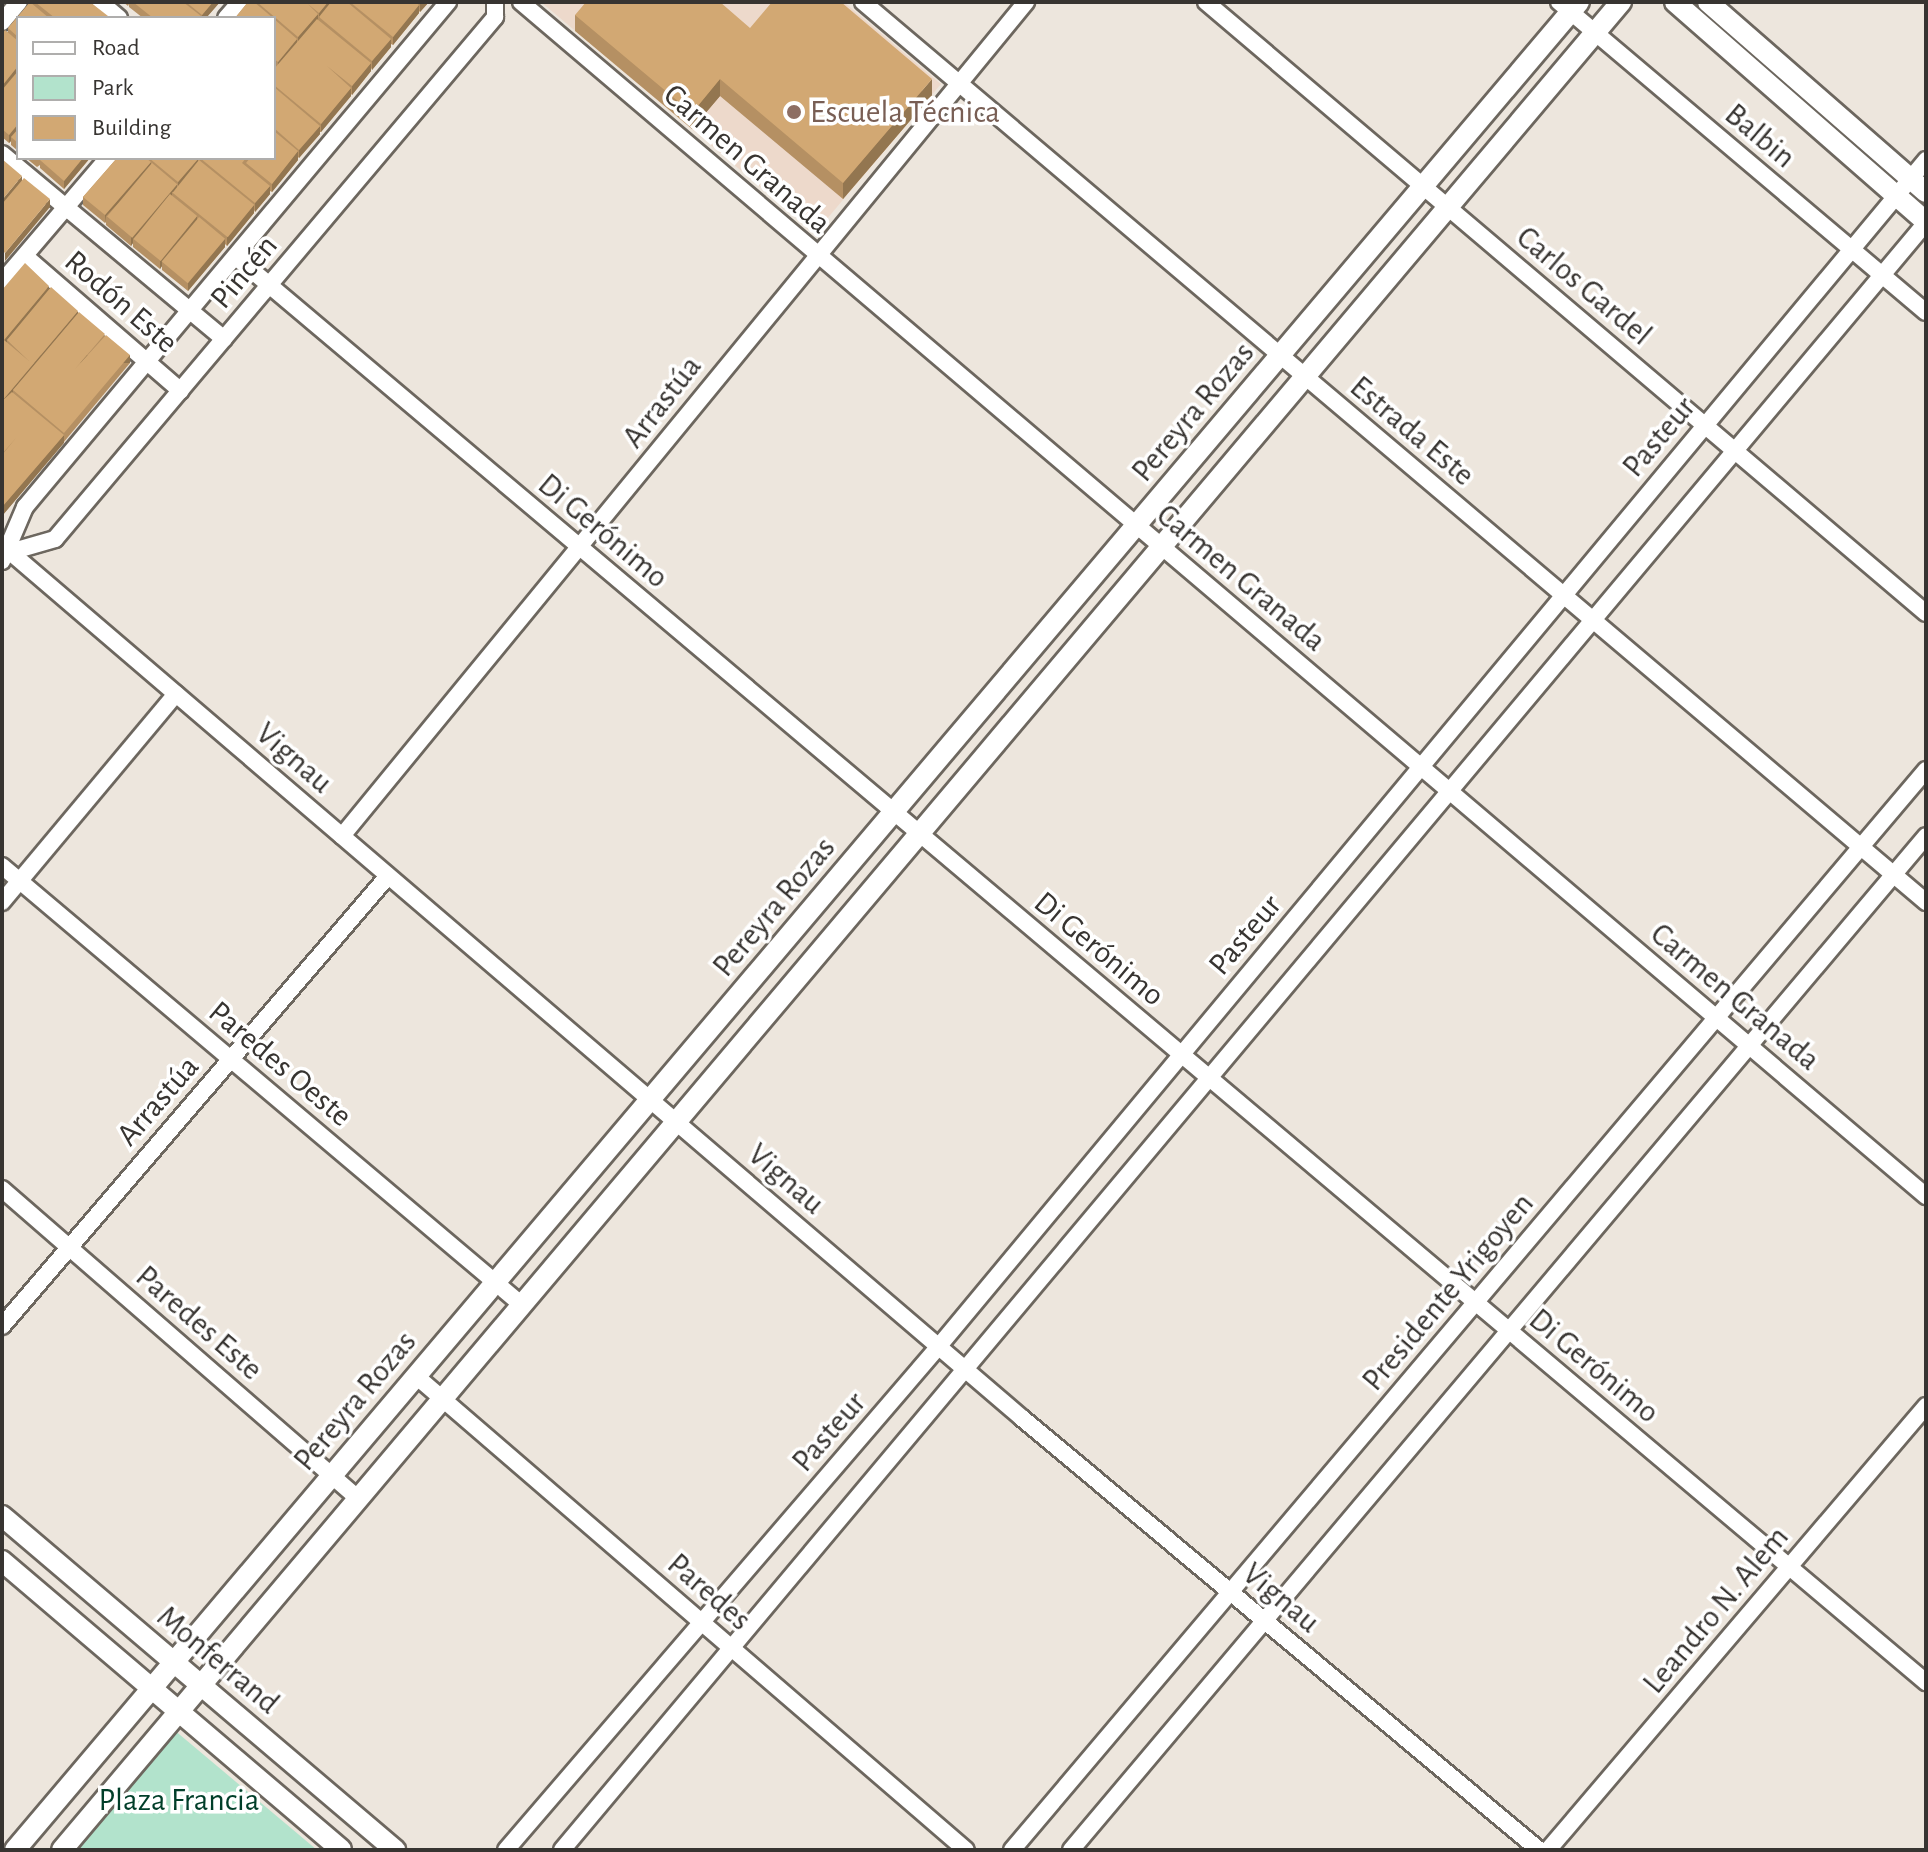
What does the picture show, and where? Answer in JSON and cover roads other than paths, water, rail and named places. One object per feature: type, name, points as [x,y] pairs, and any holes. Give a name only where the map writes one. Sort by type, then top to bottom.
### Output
[{"type":"street","points":[[2,22],[19,2]]},
{"type":"street","points":[[100,2],[117,16]]},
{"type":"street","name":"Pincén","points":[[5,553],[25,507],[448,2]]},
{"type":"street","name":"Pincén","points":[[5,553],[55,539],[495,17],[495,2]]},
{"type":"street","name":"Carmen Granada","points":[[521,2],[1926,1196]]},
{"type":"street","name":"Estrada Este","points":[[863,2],[1926,902]]},
{"type":"street","name":"Arrastúa","points":[[342,836],[582,549],[815,254],[1026,2]]},
{"type":"street","name":"Carlos Gardel","points":[[1206,2],[1926,613]]},
{"type":"street","name":"Pereyra Rozas","points":[[62,1850],[1621,2]]},
{"type":"street","points":[[1675,2],[1926,223]]},
{"type":"street","points":[[1708,2],[1918,185]]},
{"type":"street","name":"Pereyra Rozas","points":[[15,1850],[1423,186],[1569,5]]},
{"type":"street","name":"Balbin","points":[[1569,5],[1595,33],[1926,312]]},
{"type":"street","points":[[2,154],[224,339]]},
{"type":"street","points":[[2,282],[106,160]]},
{"type":"street","name":"Pasteur","points":[[506,1850],[939,1346],[1851,249],[1896,197],[1918,185],[1926,160]]},
{"type":"street","name":"Pasteur","points":[[562,1850],[1926,223]]},
{"type":"street","name":"Rodón Este","points":[[25,256],[181,391]]},
{"type":"street","name":"Di Gerónimo","points":[[236,257],[1926,1682]]},
{"type":"street","name":"Vignau","points":[[5,553],[176,694],[967,1370],[1539,1850]]},
{"type":"street","points":[[2,902],[176,694]]},
{"type":"street","name":"Presidente Yrigoyen","points":[[1012,1850],[1926,770]]},
{"type":"street","points":[[1071,1850],[1926,836]]},
{"type":"street","name":"Paredes Oeste","points":[[2,866],[522,1305]]},
{"type":"street","name":"Arrastúa","points":[[2,1326],[388,876]]},
{"type":"street","name":"Paredes Este","points":[[2,1189],[359,1499]]},
{"type":"street","name":"Paredes","points":[[416,1376],[966,1850]]},
{"type":"street","name":"Leandro N. Alem","points":[[1548,1850],[1926,1406]]},
{"type":"street","name":"Monferrand","points":[[2,1516],[395,1850]]},
{"type":"street","name":"Monferrand","points":[[2,1561],[341,1850]]},
{"type":"place","name":"Escuela Técnica","points":[[794,112]]},
{"type":"park label","name":"Plaza Francia","points":[[179,1800]]}]
